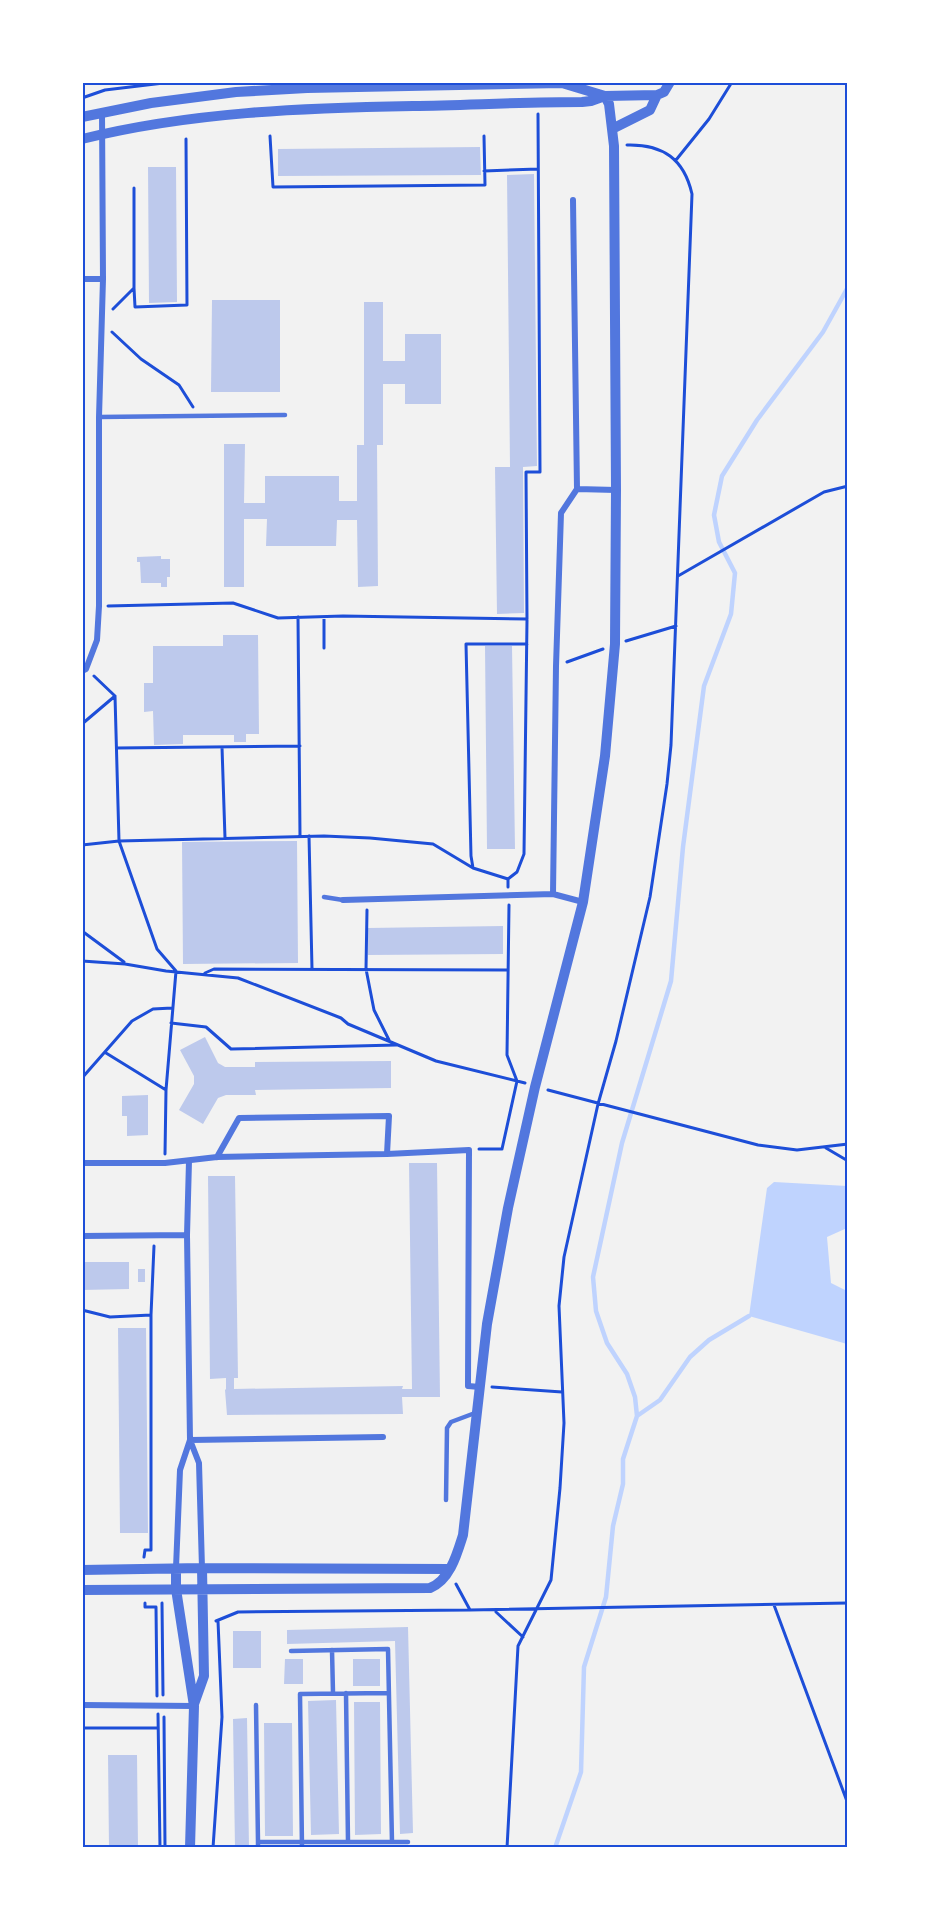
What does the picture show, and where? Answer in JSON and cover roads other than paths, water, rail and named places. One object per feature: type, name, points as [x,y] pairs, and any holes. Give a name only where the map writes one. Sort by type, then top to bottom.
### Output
[{"type":"street","points":[[82,117],[258,86],[562,83],[605,96],[657,95],[664,92],[670,82]]},
{"type":"street","points":[[612,129],[650,110],[657,95]]},
{"type":"street","points":[[82,139],[193,117],[324,108],[591,101],[605,96]]},
{"type":"street","points":[[82,1590],[430,1588],[438,1585],[456,1557],[463,1535],[487,1324],[508,1208],[535,1087],[583,902],[605,756],[615,644],[616,490],[614,146],[609,104],[605,96]]},
{"type":"street","points":[[84,670],[97,640],[99,606],[99,417],[103,279],[102,112]]},
{"type":"street","points":[[553,894],[561,513],[577,489],[573,200]]},
{"type":"street","points":[[82,279],[103,279]]},
{"type":"street","points":[[577,489],[616,490]]},
{"type":"street","points":[[343,900],[553,894],[583,902]]},
{"type":"street","points":[[217,1157],[239,1118],[389,1116],[387,1154]]},
{"type":"street","points":[[82,1163],[165,1163],[217,1157],[469,1150],[468,1386],[481,1387]]},
{"type":"street","points":[[189,1161],[187,1235],[190,1440],[180,1470],[176,1589],[194,1706],[190,1848]]},
{"type":"street","points":[[82,1236],[187,1235]]},
{"type":"street","points":[[190,1440],[383,1437]]},
{"type":"street","points":[[190,1440],[199,1463],[204,1676],[194,1706]]},
{"type":"street","points":[[82,1570],[144,1568],[449,1569]]},
{"type":"street","points":[[82,1705],[194,1706]]},
{"type":"lane","points":[[99,417],[285,415]]},
{"type":"lane","points":[[324,897],[343,900]]},
{"type":"lane","points":[[446,1500],[447,1428],[451,1422],[478,1413]]},
{"type":"lane","points":[[291,1651],[388,1649],[392,1842]]},
{"type":"lane","points":[[332,1650],[333,1693]]},
{"type":"lane","points":[[346,1693],[348,1842]]},
{"type":"lane","points":[[302,1845],[300,1694],[389,1693]]},
{"type":"lane","points":[[256,1705],[258,1845],[408,1842]]},
{"type":"water","points":[[774,1182],[847,1186],[847,1228],[827,1237],[831,1283],[847,1291],[847,1344],[749,1316],[767,1188]]},
{"type":"waterway","points":[[555,1848],[581,1772],[584,1667],[606,1597],[613,1526],[623,1484],[623,1459],[637,1416],[635,1397],[627,1374],[607,1343],[596,1311],[593,1277],[622,1143],[671,981],[683,847],[704,686],[731,614],[735,573],[719,542],[714,515],[722,476],[757,420],[823,332],[848,287]]},
{"type":"waterway","points":[[637,1416],[660,1400],[690,1357],[709,1340],[749,1316]]}]
